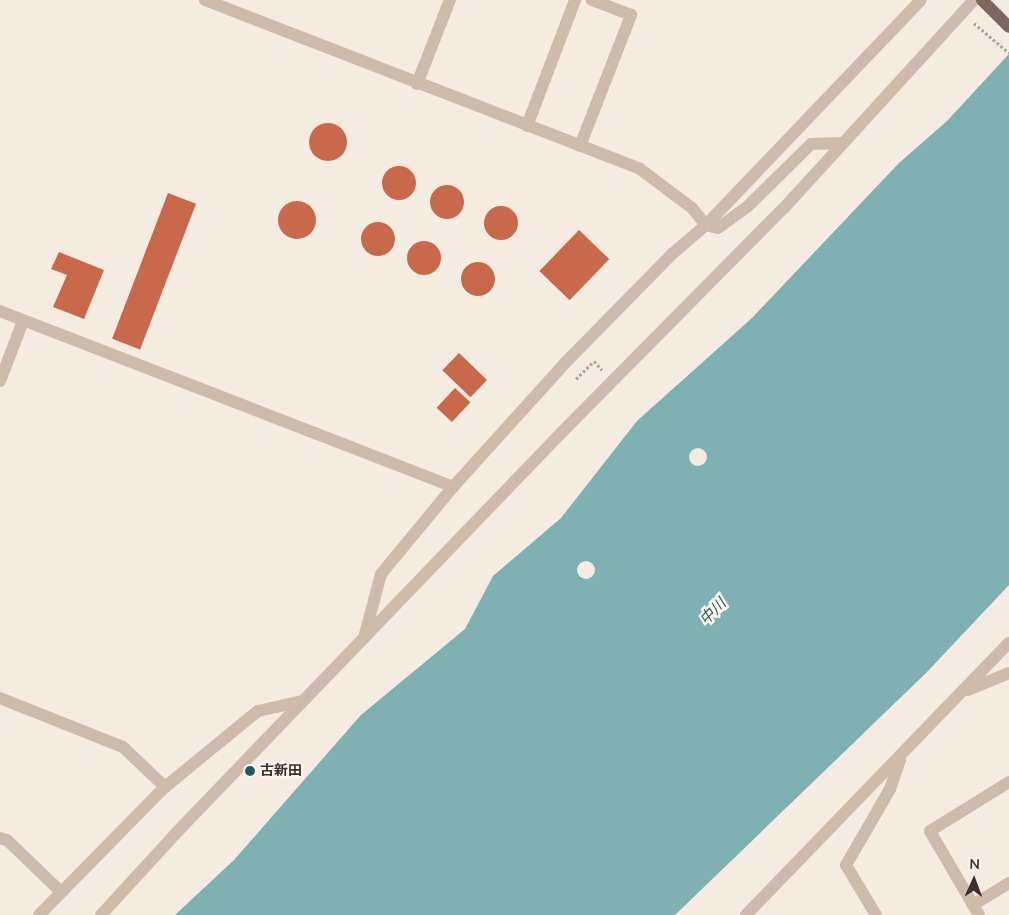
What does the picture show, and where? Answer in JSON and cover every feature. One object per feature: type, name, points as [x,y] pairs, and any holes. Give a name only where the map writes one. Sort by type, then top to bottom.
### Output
[{"type":"main road","points":[[982,0],[1009,26]]},
{"type":"street","points":[[205,0],[417,84],[640,169],[692,208],[706,224],[718,228],[748,206],[811,144],[842,143]]},
{"type":"street","points":[[417,84],[450,0]]},
{"type":"street","points":[[527,126],[576,0]]},
{"type":"street","points":[[580,146],[632,15],[592,0]]},
{"type":"street","points":[[363,640],[381,574],[453,487],[566,362],[672,254],[706,224],[921,0]]},
{"type":"street","points":[[101,915],[302,701],[562,432],[784,208],[974,0]]},
{"type":"street","points":[[0,311],[453,487]]},
{"type":"street","points":[[0,381],[23,320]]},
{"type":"street","points":[[746,915],[902,756],[1009,643]]},
{"type":"street","points":[[962,693],[1009,673]]},
{"type":"street","points":[[0,698],[123,747],[166,787]]},
{"type":"street","points":[[39,915],[166,787],[258,711],[302,701]]},
{"type":"street","points":[[876,915],[846,865],[890,789],[902,756]]},
{"type":"street","points":[[1009,782],[930,831],[976,910],[1009,883]]},
{"type":"street","points":[[0,838],[7,840],[61,892]]},
{"type":"path","points":[[980,27],[1009,53]]},
{"type":"water","name":"中川","points":[[1009,54],[1009,585],[926,673],[675,915],[175,915],[234,860],[361,715],[465,629],[493,576],[561,518],[637,421],[752,318],[899,163],[947,121]]},
{"type":"pier","points":[[698,448],[704,451],[707,457],[704,463],[698,466],[692,463],[689,457],[692,451]]},
{"type":"pier","points":[[586,561],[592,564],[595,570],[592,576],[586,579],[580,576],[577,570],[580,564]]},
{"type":"building","points":[[328,123],[341,129],[347,142],[341,155],[328,161],[315,155],[309,142],[315,129]]},
{"type":"building","points":[[399,166],[406,167],[411,171],[415,176],[415,190],[411,195],[406,199],[399,200],[392,199],[387,195],[383,190],[382,183],[383,176],[387,171],[392,167]]},
{"type":"building","points":[[447,185],[454,186],[459,190],[463,195],[463,209],[459,214],[454,218],[447,219],[440,218],[435,214],[431,209],[430,202],[431,195],[435,190],[440,186]]},
{"type":"building","points":[[168,193],[196,204],[140,349],[112,339]]},
{"type":"building","points":[[297,201],[310,207],[316,220],[310,233],[297,239],[284,233],[278,220],[284,207]]},
{"type":"building","points":[[501,206],[508,207],[513,211],[517,216],[517,230],[513,235],[508,239],[501,240],[494,239],[489,235],[485,230],[484,223],[485,216],[489,211],[494,207]]},
{"type":"building","points":[[378,222],[385,223],[390,227],[394,232],[394,246],[390,251],[385,255],[378,256],[371,255],[366,251],[362,246],[361,239],[362,232],[366,227],[371,223]]},
{"type":"building","points":[[579,230],[609,259],[570,300],[539,271]]},
{"type":"building","points":[[424,241],[431,242],[436,246],[440,251],[440,265],[436,270],[431,274],[424,275],[417,274],[412,270],[408,265],[407,258],[408,251],[412,246],[417,242]]},
{"type":"building","points":[[59,252],[104,270],[84,319],[53,307],[67,275],[51,269]]},
{"type":"building","points":[[478,262],[485,263],[490,267],[494,272],[494,286],[490,291],[485,295],[478,296],[471,295],[466,291],[462,286],[461,279],[462,272],[466,267],[471,263]]},
{"type":"building","points":[[459,353],[487,380],[470,397],[442,370]]},
{"type":"building","points":[[455,388],[470,402],[452,422],[437,408]]},
{"type":"place","name":"古新田","points":[[250,771]]}]
